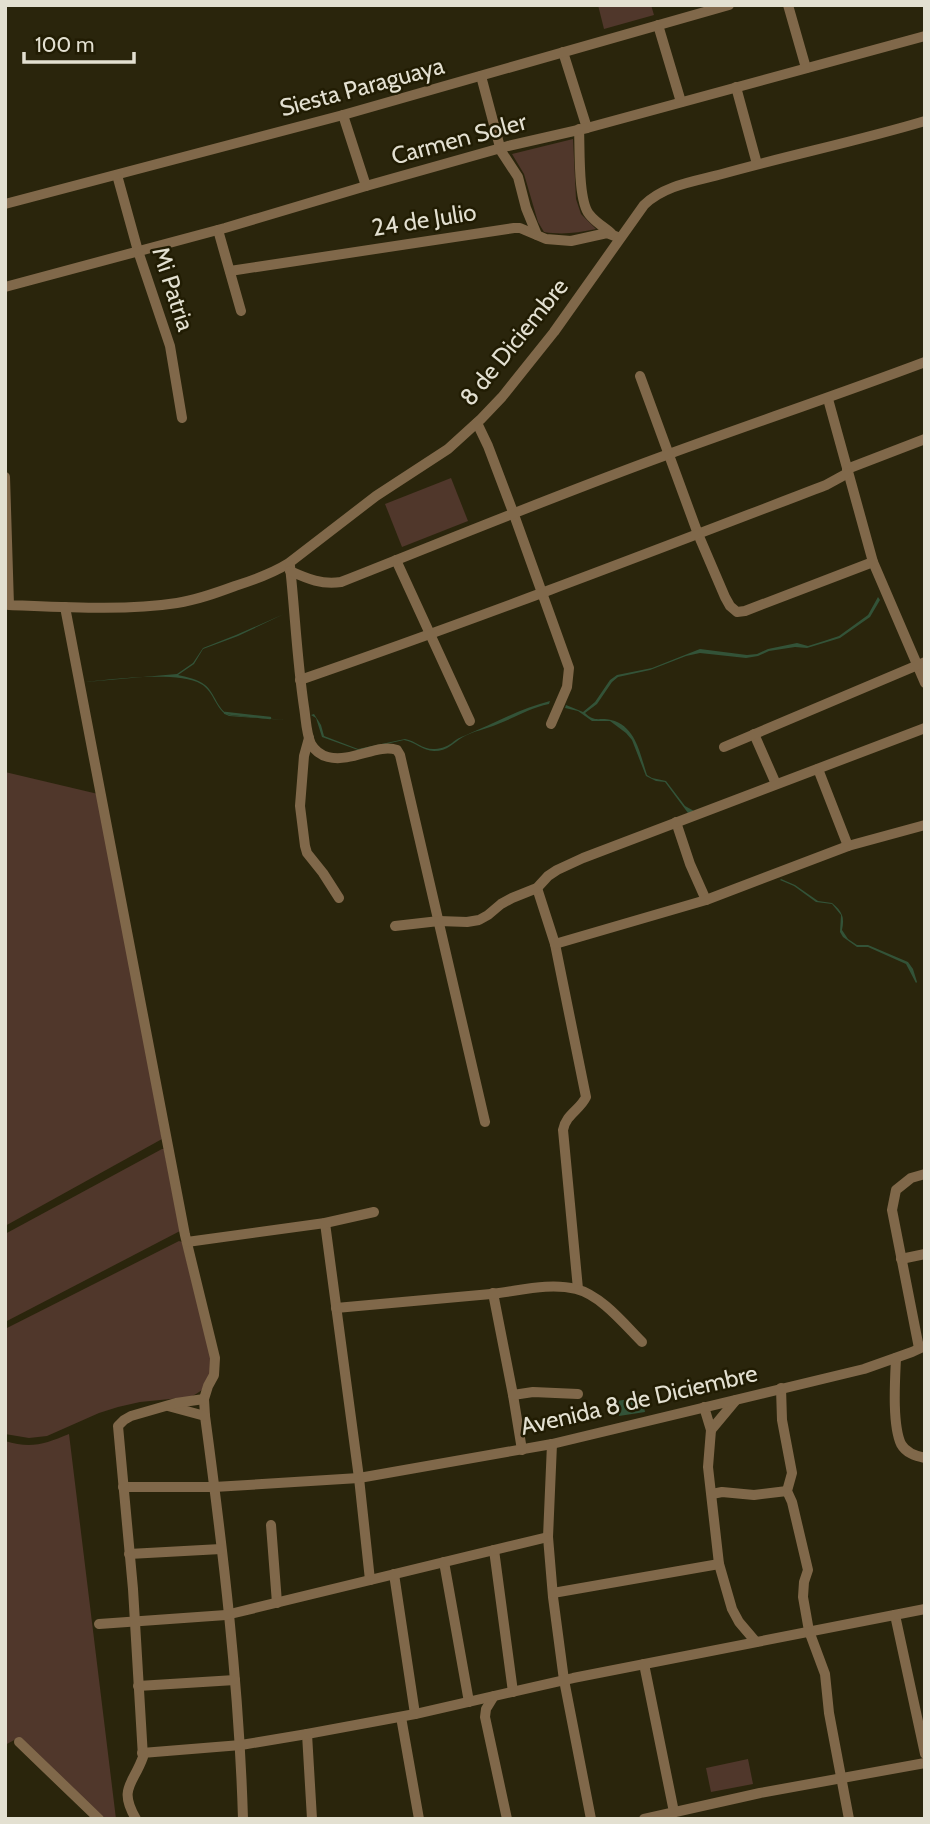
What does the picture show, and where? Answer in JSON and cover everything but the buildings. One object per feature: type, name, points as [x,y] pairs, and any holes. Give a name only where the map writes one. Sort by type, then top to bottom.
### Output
[{"type":"street","name":"Siesta Paraguaya","points":[[5,204],[343,115],[729,5]]},
{"type":"street","points":[[788,5],[806,68]]},
{"type":"street","points":[[658,25],[681,102]]},
{"type":"street","name":"Carmen Soler","points":[[5,287],[218,230],[500,148],[583,129],[925,36]]},
{"type":"street","points":[[563,52],[583,129],[584,204],[589,214],[615,236]]},
{"type":"street","points":[[481,76],[500,148],[518,177],[537,235]]},
{"type":"street","points":[[736,87],[757,164]]},
{"type":"street","points":[[343,115],[366,186]]},
{"type":"street","name":"8 de Diciembre","points":[[5,477],[9,605],[129,607],[177,603],[197,599],[290,567],[376,496],[448,449],[477,423],[529,364],[615,236],[650,199],[666,190],[757,164],[925,121]]},
{"type":"street","name":"Mi Patria","points":[[117,175],[138,251],[170,346],[182,418]]},
{"type":"street","name":"24 de Julio","points":[[230,271],[514,228],[546,239],[571,241],[603,233],[615,236]]},
{"type":"street","points":[[218,230],[241,311]]},
{"type":"street","points":[[290,567],[309,580],[341,582],[513,512],[925,362]]},
{"type":"street","points":[[640,376],[698,534],[724,597],[737,612],[873,562]]},
{"type":"street","points":[[828,399],[873,562],[921,664],[925,683]]},
{"type":"street","points":[[477,423],[513,512],[569,668],[567,687],[551,724]]},
{"type":"street","points":[[300,680],[430,635],[826,485],[848,471],[925,439]]},
{"type":"street","points":[[396,560],[470,721]]},
{"type":"street","points":[[290,567],[300,680],[313,748],[327,757],[349,758],[387,748],[398,752],[485,1122]]},
{"type":"street","points":[[65,607],[187,1242],[215,1358],[214,1375],[204,1399],[205,1416],[230,1614],[241,1745],[243,1819]]},
{"type":"street","points":[[724,747],[921,664]]},
{"type":"street","points":[[395,926],[479,920],[501,904],[537,888],[557,870],[610,847],[925,728]]},
{"type":"street","points":[[754,734],[776,784]]},
{"type":"street","points":[[309,738],[304,756],[300,806],[305,846],[307,853],[339,898]]},
{"type":"street","points":[[818,769],[848,846]]},
{"type":"street","points":[[676,822],[706,900]]},
{"type":"street","points":[[555,944],[706,900],[848,846],[925,825]]},
{"type":"street","points":[[537,888],[555,944],[586,1097],[583,1105],[565,1122],[563,1130],[578,1289]]},
{"type":"street","points":[[922,1347],[892,1210],[896,1190],[911,1178],[925,1174]]},
{"type":"street","points":[[187,1242],[325,1223],[374,1212]]},
{"type":"street","points":[[325,1223],[370,1580]]},
{"type":"street","points":[[901,1259],[925,1254]]},
{"type":"street","points":[[337,1308],[546,1286],[578,1289],[603,1304],[642,1342]]},
{"type":"street","points":[[494,1293],[522,1450]]},
{"type":"street","name":"Avenida 8 de Diciembre","points":[[123,1487],[214,1487],[359,1478],[522,1450],[864,1369],[922,1347]]},
{"type":"street","points":[[896,1358],[894,1387],[901,1443],[911,1454],[925,1458]]},
{"type":"street","points":[[781,1388],[782,1420],[792,1473],[787,1491],[808,1570],[803,1592],[809,1631],[825,1674],[829,1713],[849,1819]]},
{"type":"street","points":[[513,1395],[542,1392],[578,1394]]},
{"type":"street","points":[[136,1819],[128,1806],[127,1796],[132,1778],[139,1768],[142,1753],[135,1621],[118,1426],[131,1416],[186,1401],[204,1399]]},
{"type":"street","points":[[711,1430],[737,1400]]},
{"type":"street","points":[[168,1406],[205,1416]]},
{"type":"street","points":[[704,1407],[711,1430],[708,1467],[719,1564],[732,1609],[756,1642]]},
{"type":"street","points":[[552,1444],[548,1536],[552,1593],[564,1680],[591,1819]]},
{"type":"street","points":[[712,1494],[722,1492],[754,1495],[787,1491]]},
{"type":"street","points":[[271,1525],[277,1603]]},
{"type":"street","points":[[99,1624],[230,1614],[548,1536]]},
{"type":"street","points":[[129,1554],[221,1549]]},
{"type":"street","points":[[494,1550],[513,1692]]},
{"type":"street","points":[[444,1562],[469,1702]]},
{"type":"street","points":[[552,1593],[719,1564]]},
{"type":"street","points":[[394,1574],[415,1714]]},
{"type":"street","points":[[142,1753],[241,1745],[401,1717],[564,1680],[925,1609]]},
{"type":"street","points":[[895,1615],[925,1754]]},
{"type":"street","points":[[644,1664],[674,1812]]},
{"type":"street","points":[[138,1686],[235,1680]]},
{"type":"street","points":[[494,1696],[486,1709],[485,1717],[507,1819]]},
{"type":"street","points":[[401,1717],[419,1819]]},
{"type":"street","points":[[307,1734],[312,1819]]},
{"type":"street","points":[[19,1742],[99,1819]]},
{"type":"street","points":[[644,1819],[760,1793],[925,1763]]},
{"type":"shaded area","points":[[598,5],[651,5],[654,15],[604,29]]},
{"type":"shaded area","points":[[573,139],[576,199],[581,214],[596,229],[570,233],[544,232],[538,222],[524,174],[512,154]]},
{"type":"shaded area","points":[[451,478],[468,521],[402,547],[385,504]]},
{"type":"shaded area","points":[[878,597],[880,600],[870,617],[840,638],[807,648],[769,651],[746,658],[700,653],[686,656],[650,670],[618,677],[597,704],[585,713],[594,719],[611,720],[626,728],[636,742],[647,775],[666,781],[685,806],[694,811],[688,813],[665,782],[656,781],[646,776],[632,740],[626,733],[610,721],[592,721],[578,711],[565,708],[566,705],[583,712],[617,675],[652,668],[700,649],[747,655],[797,643],[808,646],[839,636],[868,615]]},
{"type":"shaded area","points":[[284,614],[238,636],[203,649],[194,664],[178,675],[205,685],[229,715],[285,720],[229,716],[221,710],[206,687],[201,684],[178,678],[139,677],[177,674],[193,663],[203,648]]},
{"type":"shaded area","points":[[550,701],[549,704],[467,735],[439,751],[426,750],[404,740],[358,750],[322,737],[316,718],[311,715],[314,714],[321,725],[324,736],[358,749],[405,739],[435,749],[445,747],[460,738],[517,712]]},
{"type":"shaded area","points":[[5,772],[98,794],[162,1139],[5,1226]]},
{"type":"shaded area","points":[[781,879],[818,901],[832,903],[842,915],[842,930],[848,939],[857,945],[868,945],[908,962],[917,982],[906,964],[868,947],[857,947],[843,937],[840,932],[841,915],[832,904],[816,902]]},
{"type":"shaded area","points":[[162,1149],[180,1231],[5,1322],[5,1234]]},
{"type":"shaded area","points":[[179,1241],[182,1242],[211,1357],[210,1376],[202,1390],[190,1397],[118,1407],[47,1436],[29,1438],[5,1434],[5,1329]]},
{"type":"shaded area","points":[[642,1397],[645,1412],[619,1416],[617,1401]]},
{"type":"shaded area","points":[[69,1434],[116,1819],[105,1819],[18,1738],[5,1745],[5,1441],[23,1445],[38,1444]]},
{"type":"shaded area","points":[[748,1759],[753,1784],[711,1792],[706,1768]]},
{"type":"waterway","points":[[225,713],[270,718]]}]
